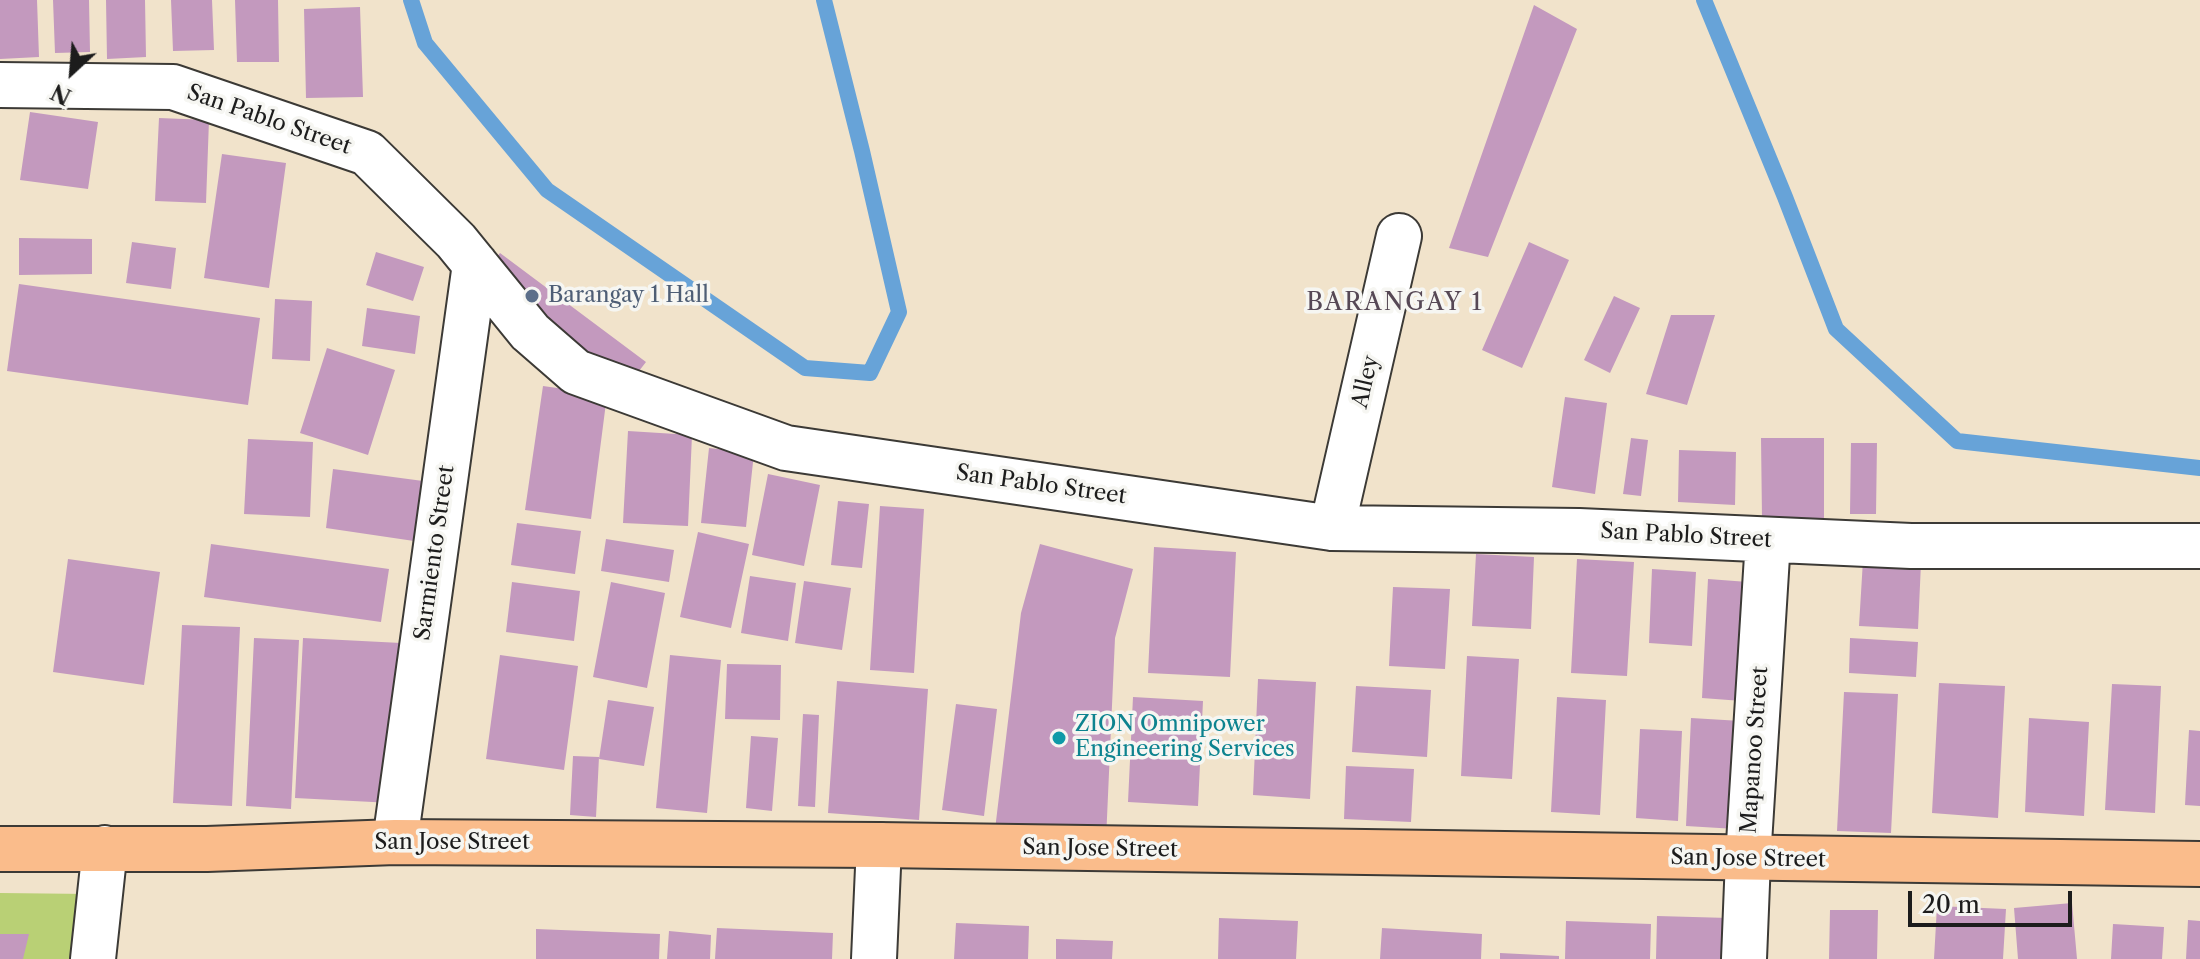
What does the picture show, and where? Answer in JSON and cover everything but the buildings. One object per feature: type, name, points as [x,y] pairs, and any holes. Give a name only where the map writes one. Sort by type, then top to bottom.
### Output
[{"type":"main road","name":"San Jose Street","points":[[0,849],[207,849],[395,842],[879,845],[2200,864]]},
{"type":"street","name":"San Pablo Street","points":[[0,85],[173,87],[367,153],[456,241],[530,332],[576,372],[786,448],[1332,528],[1579,531],[1911,546],[2200,546]]},
{"type":"street","name":"Alley","points":[[1332,528],[1399,236]]},
{"type":"street","name":"Sarmiento Street","points":[[395,842],[475,264]]},
{"type":"street","name":"Mapanoo Street","points":[[1744,959],[1768,540]]},
{"type":"street","points":[[874,959],[879,845]]},
{"type":"street","points":[[93,959],[105,848]]},
{"type":"green space","points":[[0,893],[90,894],[80,959],[0,959]]},
{"type":"waterway","points":[[411,0],[425,43],[547,190],[805,368],[870,373],[899,312],[824,0]]},
{"type":"waterway","points":[[1704,0],[1836,329],[1957,441],[2200,468]]},
{"type":"place","name":"Barangay 1 Hall","points":[[532,296]]},
{"type":"place","name":"ZION Omnipower Engineering Services","points":[[1059,738]]},
{"type":"district","name":"BARANGAY 1","points":[[1395,303]]}]
